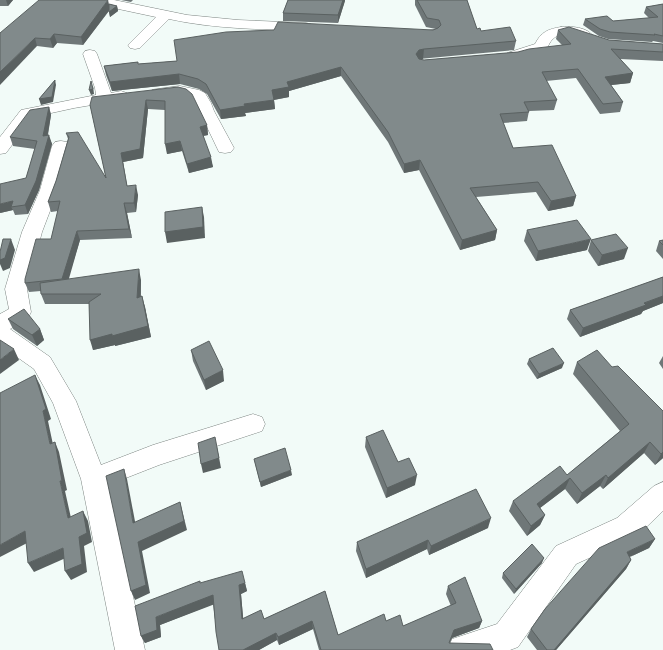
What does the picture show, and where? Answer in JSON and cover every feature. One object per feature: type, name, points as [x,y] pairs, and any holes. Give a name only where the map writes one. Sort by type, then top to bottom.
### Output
[{"type":"street","points":[[95,0],[187,19],[238,24],[316,28]]},
{"type":"street","points":[[135,45],[167,14]]},
{"type":"street","points":[[500,57],[516,56],[540,47],[547,36],[560,31],[581,33],[600,42]]},
{"type":"street","points":[[90,54],[104,98]]},
{"type":"street","points":[[0,149],[27,113],[104,98],[180,90],[190,91],[206,105],[206,111],[225,148]]},
{"type":"street","points":[[0,325],[20,312],[16,289],[32,232],[50,190],[60,146]]},
{"type":"street","points":[[0,333],[42,364],[64,401],[94,479],[130,650]]},
{"type":"street","points":[[94,479],[153,456],[253,424]]},
{"type":"street","points":[[462,650],[507,636],[566,555],[627,526],[663,494]]},
{"type":"building","points":[[39,0],[108,0],[81,37],[54,34],[50,39],[35,38],[0,72],[0,33]]},
{"type":"building","points":[[288,0],[343,0],[338,15],[283,13]]},
{"type":"building","points":[[417,0],[467,0],[477,29],[480,28],[481,31],[510,27],[516,41],[419,50],[416,54],[419,59],[424,60],[518,52],[529,49],[571,44],[558,30],[569,27],[609,40],[663,44],[663,52],[611,49],[633,73],[605,77],[623,102],[603,104],[578,69],[542,72],[557,100],[524,102],[529,112],[500,114],[513,148],[552,145],[576,196],[551,201],[538,182],[470,188],[497,230],[462,240],[420,160],[404,164],[388,132],[341,67],[287,82],[289,87],[272,90],[274,100],[244,104],[245,106],[220,110],[206,84],[198,79],[179,74],[110,82],[104,66],[138,62],[138,64],[177,61],[174,40],[226,32],[274,30],[278,22],[433,30],[438,28],[441,25],[439,20],[427,18]]},
{"type":"building","points":[[109,4],[117,6],[109,12]]},
{"type":"building","points":[[663,4],[663,36],[654,34],[655,35],[610,32],[600,29],[585,19],[607,16],[613,21],[658,17],[646,7]]},
{"type":"building","points":[[55,80],[52,97],[39,99]]},
{"type":"building","points":[[91,81],[93,89],[89,90]]},
{"type":"building","points":[[178,87],[186,89],[192,94],[207,125],[200,127],[211,157],[187,164],[180,141],[165,144],[165,101],[146,100],[140,149],[121,153],[127,186],[136,185],[134,203],[124,203],[129,229],[77,231],[62,279],[25,283],[36,239],[51,239],[60,201],[48,202],[69,137],[66,133],[78,132],[106,178],[90,105],[92,97]]},
{"type":"building","points":[[49,107],[43,136],[49,135],[36,181],[25,205],[11,207],[13,201],[0,204],[0,184],[26,178],[37,141],[10,137],[30,110]]},
{"type":"building","points":[[202,207],[203,227],[165,232],[165,212]]},
{"type":"building","points":[[577,220],[591,239],[538,251],[527,230]]},
{"type":"building","points":[[616,234],[628,248],[602,255],[591,240]]},
{"type":"building","points":[[3,239],[11,239],[5,258],[0,260],[0,252]]},
{"type":"building","points":[[139,269],[137,298],[142,296],[148,326],[112,336],[112,334],[90,340],[89,302],[101,294],[41,294],[40,283]]},
{"type":"building","points":[[663,277],[663,296],[644,303],[646,305],[583,328],[570,310]]},
{"type":"building","points":[[24,309],[40,329],[32,335],[8,319]]},
{"type":"building","points":[[0,340],[14,349],[0,360]]},
{"type":"building","points":[[209,341],[223,370],[204,380],[191,350]]},
{"type":"building","points":[[553,348],[564,363],[539,374],[529,359]]},
{"type":"building","points":[[597,350],[612,367],[618,366],[663,411],[663,452],[661,454],[650,442],[608,478],[606,475],[582,493],[570,478],[537,504],[545,515],[531,526],[513,501],[560,466],[567,475],[629,424],[577,362]]},
{"type":"building","points":[[35,375],[46,409],[43,411],[50,444],[55,442],[62,481],[60,481],[68,518],[83,511],[87,533],[79,537],[82,564],[65,571],[63,548],[28,563],[25,531],[0,545],[0,393]]},
{"type":"building","points":[[383,430],[398,462],[409,458],[417,475],[387,488],[366,437]]},
{"type":"building","points":[[215,437],[219,458],[201,464],[198,443]]},
{"type":"building","points":[[285,448],[291,470],[260,482],[254,459]]},
{"type":"building","points":[[124,469],[133,523],[180,502],[184,521],[138,542],[146,585],[131,591],[106,476]]},
{"type":"building","points":[[476,489],[491,518],[431,546],[428,540],[366,569],[357,542]]},
{"type":"building","points":[[646,526],[655,539],[627,552],[631,560],[554,650],[547,650],[531,629],[545,609],[599,548]]},
{"type":"building","points":[[532,544],[544,558],[516,589],[503,573]]},
{"type":"building","points":[[242,571],[245,583],[239,585],[242,619],[261,610],[264,619],[325,591],[338,635],[384,614],[386,621],[400,615],[403,626],[456,603],[448,586],[465,577],[482,621],[454,630],[449,643],[490,644],[493,650],[321,650],[312,621],[278,637],[276,633],[243,650],[219,650],[213,595],[156,617],[157,630],[141,636],[135,606],[200,581],[200,583]]}]
